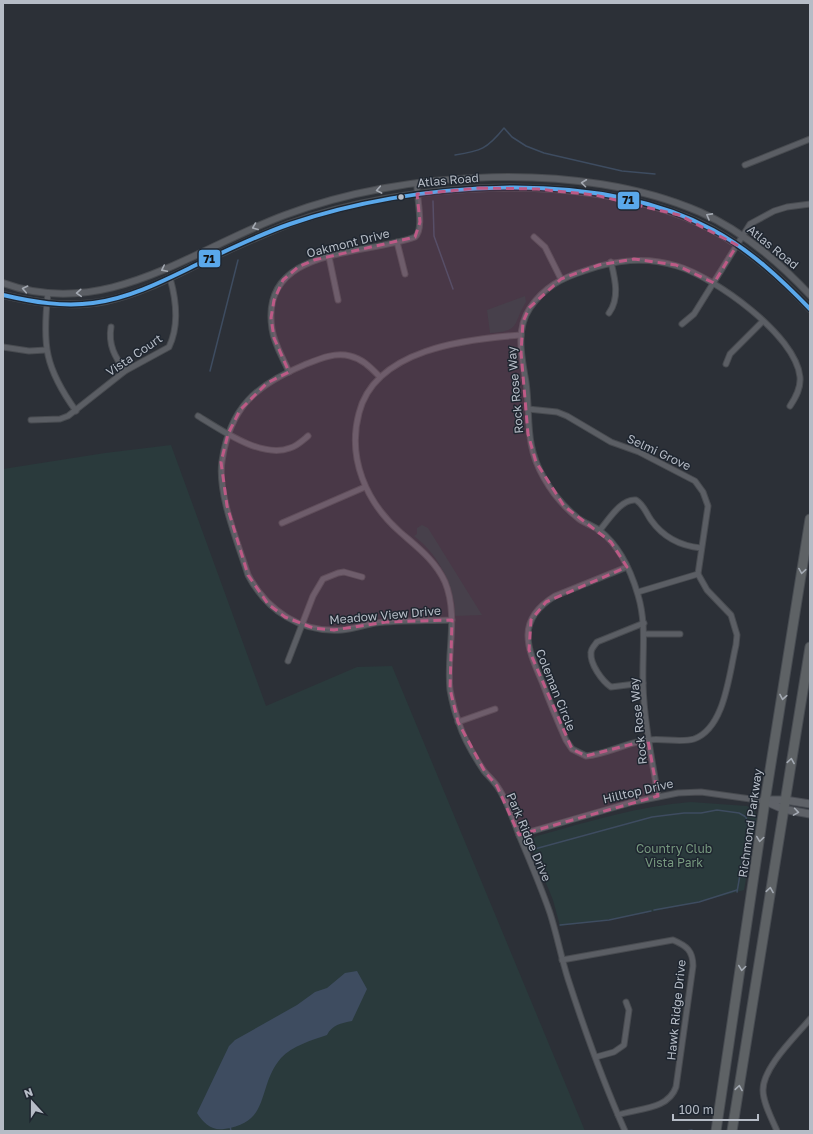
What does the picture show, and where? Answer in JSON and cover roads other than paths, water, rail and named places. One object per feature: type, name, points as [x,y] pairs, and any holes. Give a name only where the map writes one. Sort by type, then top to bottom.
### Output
[{"type":"highway","name":"Richmond Parkway","points":[[716,1131],[765,800],[810,519]]},
{"type":"highway","points":[[732,1131],[784,800],[810,647]]},
{"type":"main road","name":"Hilltop Drive","points":[[765,800],[784,800],[810,804]]},
{"type":"main road","name":"Hilltop Drive","points":[[765,800],[783,809],[810,814]]},
{"type":"street","points":[[746,165],[810,139]]},
{"type":"street","name":"Atlas Road","points":[[3,283],[48,293],[91,292],[136,282],[221,242],[286,215],[355,195],[417,183],[483,177],[544,179],[596,184],[638,192],[702,212],[742,236],[773,259],[810,295]]},
{"type":"street","name":"Oakmont Drive","points":[[289,372],[272,329],[271,318],[274,300],[283,280],[290,273],[307,262],[416,236],[420,231],[417,183]]},
{"type":"street","name":"Atlas Road","points":[[3,295],[47,304],[73,304],[106,301],[139,292],[254,238],[289,224],[350,206],[417,194],[480,188],[536,189],[595,195],[635,202],[679,215],[726,237],[792,289],[810,309]]},
{"type":"street","points":[[682,324],[694,314],[750,224],[774,211],[787,207],[810,204]]},
{"type":"street","points":[[534,237],[545,247],[561,279]]},
{"type":"street","points":[[396,242],[405,274]]},
{"type":"street","points":[[329,257],[338,300]]},
{"type":"street","name":"Rock Rose Way","points":[[658,796],[648,740],[643,684],[645,634],[638,592],[627,566],[611,542],[599,531],[564,506],[543,477],[531,448],[528,434],[528,409],[520,335],[523,322],[529,308],[548,288],[561,279],[611,262],[634,259],[660,262],[687,269],[714,283],[749,307],[782,342],[799,370],[801,379],[799,389],[790,406]]},
{"type":"street","points":[[609,313],[613,308],[616,292],[611,262]]},
{"type":"street","name":"Vista Court","points":[[31,420],[60,419],[76,411],[125,371],[165,349],[171,342],[175,305],[170,278]]},
{"type":"street","points":[[48,293],[45,324],[46,350],[58,383],[76,411]]},
{"type":"street","points":[[726,364],[730,354],[762,321]]},
{"type":"street","points":[[111,327],[110,343],[113,353],[125,371]]},
{"type":"street","name":"Park Ridge Drive","points":[[520,335],[484,337],[435,348],[405,360],[380,377],[363,398],[358,415],[356,452],[358,470],[365,487],[375,504],[386,518],[424,552],[436,566],[445,582],[450,600],[452,620],[450,689],[458,722],[485,772],[497,786],[519,835],[549,911],[562,960],[596,1057],[625,1131]]},
{"type":"street","points":[[3,347],[29,351],[46,350]]},
{"type":"street","name":"Meadow View Drive","points":[[380,377],[359,360],[340,354],[323,357],[266,383],[240,410],[228,434],[222,462],[222,485],[248,575],[260,595],[268,604],[285,617],[313,628],[334,630],[380,623],[452,620]]},
{"type":"street","name":"Selmi Grove","points":[[528,409],[557,412],[567,416],[611,442],[639,452],[695,481],[703,492],[708,506],[698,574]]},
{"type":"street","points":[[198,416],[248,444],[268,450],[288,449],[297,445],[308,436]]},
{"type":"street","points":[[282,523],[365,487]]},
{"type":"street","points":[[599,531],[622,505],[627,501],[636,500],[643,506],[650,519],[664,534],[682,544],[701,548]]},
{"type":"street","name":"Coleman Circle","points":[[627,566],[554,596],[546,602],[531,620],[528,640],[529,650],[566,740],[572,749],[586,756],[648,740]]},
{"type":"street","points":[[288,661],[313,596],[323,579],[338,572],[344,572],[362,577]]},
{"type":"street","points":[[638,592],[698,574],[707,590],[731,615],[737,635],[736,646],[721,710],[715,723],[701,736],[693,739],[648,740]]},
{"type":"street","points":[[643,684],[611,687],[604,682],[591,654],[592,648],[597,642],[644,623]]},
{"type":"street","points":[[645,634],[680,634]]},
{"type":"street","points":[[458,722],[495,709]]},
{"type":"street","name":"Hilltop Drive","points":[[519,835],[658,796],[701,792],[765,800]]},
{"type":"street","name":"Hawk Ridge Drive","points":[[562,960],[673,940],[687,947],[691,953],[693,966],[676,1087],[673,1095],[669,1100],[654,1106],[618,1115]]},
{"type":"street","points":[[596,1057],[614,1052],[624,1045],[629,1010],[626,1002]]},
{"type":"street","points":[[777,1131],[765,1099],[763,1090],[765,1080],[773,1064],[810,1018]]},
{"type":"water","points":[[357,971],[367,989],[352,1021],[337,1025],[331,1029],[327,1035],[296,1047],[281,1058],[273,1069],[268,1080],[257,1112],[250,1119],[239,1125],[224,1129],[216,1129],[208,1126],[202,1120],[197,1113],[229,1046],[235,1040],[297,1005],[315,992],[327,988],[345,973]]},
{"type":"waterway","points":[[455,155],[483,148],[493,141],[504,128],[512,137],[526,146],[544,153],[622,171],[655,174]]},
{"type":"waterway","points":[[433,201],[434,236],[453,289]]},
{"type":"waterway","points":[[210,371],[238,260]]},
{"type":"waterway","points":[[531,850],[652,817],[684,813],[701,813],[717,810],[739,813],[746,817],[748,829],[737,892]]},
{"type":"waterway","points":[[654,910],[699,902],[737,890]]},
{"type":"waterway","points":[[560,925],[609,920],[651,911]]},
{"type":"waterway","points":[[230,1126],[231,1131]]},
{"type":"waterway","points":[[686,1131],[692,1130]]},
{"type":"park label","name":"Country Club Vista Park","points":[[674,855]]}]
